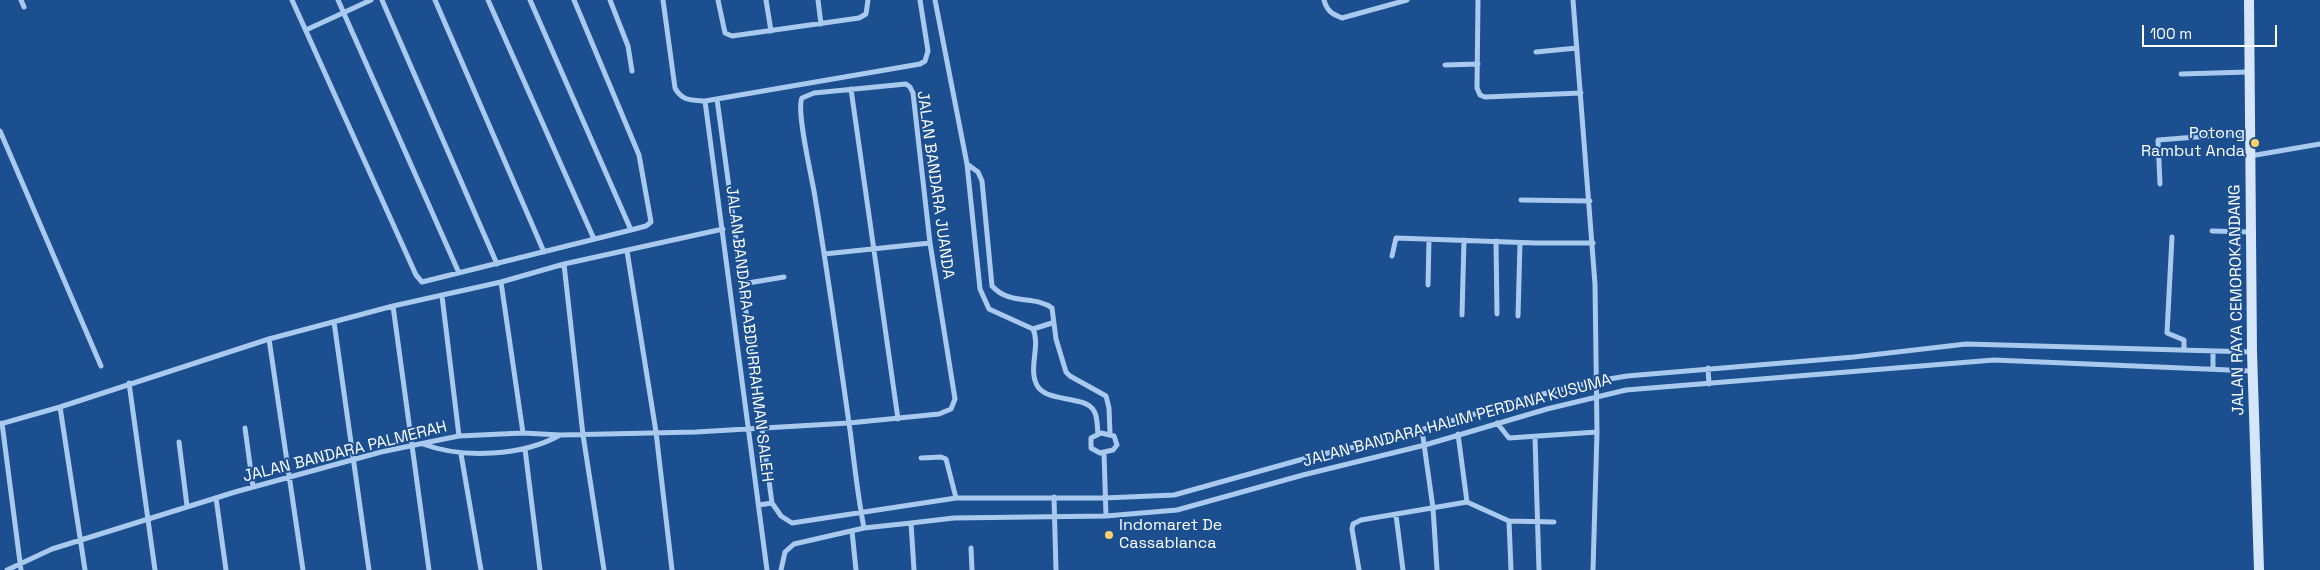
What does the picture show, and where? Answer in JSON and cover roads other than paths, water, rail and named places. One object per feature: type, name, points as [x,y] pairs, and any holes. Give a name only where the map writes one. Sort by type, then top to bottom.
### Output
[{"type":"main road","name":"JALAN RAYA CEMOROKANDANG","points":[[2249,0],[2248,133],[2252,352],[2259,570]]},
{"type":"street","points":[[21,0],[24,7]]},
{"type":"street","points":[[292,0],[419,280],[423,282],[646,226],[651,219],[639,155],[574,0]]},
{"type":"street","points":[[338,0],[458,273]]},
{"type":"street","points":[[306,30],[372,0]]},
{"type":"street","points":[[382,0],[497,264]]},
{"type":"street","points":[[435,0],[544,252]]},
{"type":"street","points":[[488,0],[594,239]]},
{"type":"street","points":[[530,0],[631,230]]},
{"type":"street","points":[[610,0],[628,46],[632,71]]},
{"type":"street","points":[[663,0],[675,88],[680,97],[705,101],[920,64],[925,61],[928,51],[920,0]]},
{"type":"street","points":[[718,0],[723,28],[727,36],[740,36],[863,17],[868,9],[868,0]]},
{"type":"street","points":[[766,0],[771,31]]},
{"type":"street","points":[[818,0],[821,24]]},
{"type":"street","points":[[935,0],[967,164],[980,288],[989,309],[1033,329],[1052,323]]},
{"type":"street","points":[[1324,0],[1326,7],[1332,14],[1342,18],[1407,0]]},
{"type":"street","points":[[1478,0],[1478,92],[1485,97],[1581,94]]},
{"type":"street","points":[[1573,0],[1593,243],[1597,381],[1593,570]]},
{"type":"street","points":[[1536,52],[1577,48]]},
{"type":"street","points":[[1446,66],[1478,64]]},
{"type":"street","points":[[2181,74],[2248,72]]},
{"type":"street","name":"JALAN BANDARA JUANDA","points":[[762,428],[849,423],[898,418],[948,412],[954,405],[955,399],[930,243],[910,87],[905,84],[814,93],[802,98],[800,102],[824,254],[849,423],[861,512],[864,528]]},
{"type":"street","points":[[851,89],[898,418]]},
{"type":"street","name":"JALAN BANDARA ABDURRAHMAN SALEH","points":[[717,99],[772,503],[781,516],[797,523]]},
{"type":"street","name":"JALAN BANDARA ABDURRAHMAN SALEH","points":[[705,101],[767,570]]},
{"type":"street","points":[[0,131],[101,366]]},
{"type":"street","points":[[2160,184],[2158,140],[2248,133]]},
{"type":"street","points":[[2249,156],[2320,144]]},
{"type":"street","points":[[967,164],[978,172],[982,181],[992,286]]},
{"type":"street","points":[[1521,200],[1590,201]]},
{"type":"street","points":[[21,570],[1,424],[60,407],[128,383],[269,339],[393,306],[501,282],[564,264],[723,229]]},
{"type":"street","points":[[2212,231],[2251,232]]},
{"type":"street","points":[[2172,237],[2167,333],[2184,340],[2184,350]]},
{"type":"street","points":[[1392,256],[1396,238],[1593,243]]},
{"type":"street","points":[[1428,285],[1429,239]]},
{"type":"street","points":[[1462,315],[1464,240]]},
{"type":"street","points":[[1496,241],[1497,314]]},
{"type":"street","points":[[1518,316],[1520,242]]},
{"type":"street","points":[[824,254],[930,243]]},
{"type":"street","points":[[627,251],[656,432],[672,570]]},
{"type":"street","points":[[564,264],[582,435],[604,570]]},
{"type":"street","points":[[742,284],[784,278]]},
{"type":"street","points":[[501,282],[523,433]]},
{"type":"street","points":[[980,288],[992,286],[1010,298],[1049,305],[1053,310],[1052,323],[1062,361],[1068,374],[1106,396],[1109,408],[1110,433]]},
{"type":"street","points":[[442,296],[459,436]]},
{"type":"street","points":[[393,306],[429,570]]},
{"type":"street","points":[[334,322],[369,570]]},
{"type":"street","points":[[1033,329],[1036,336],[1035,377],[1038,386],[1042,391],[1056,397],[1090,406],[1096,412],[1098,434]]},
{"type":"street","points":[[269,339],[303,570]]},
{"type":"street","name":"JALAN BANDARA HALIM PERDANA KUSUMA","points":[[797,523],[956,498],[1104,498],[1174,495],[1422,430],[1539,395],[1597,381],[1708,368],[1854,357],[1966,344],[2252,352]]},
{"type":"street","points":[[2213,351],[2213,369]]},
{"type":"street","name":"JALAN BANDARA HALIM PERDANA KUSUMA","points":[[781,570],[785,552],[794,544],[864,528],[954,518],[1106,516],[1177,510],[1303,474],[1425,445],[1496,423],[1626,390],[1994,360],[2253,371]]},
{"type":"street","points":[[1708,368],[1709,384]]},
{"type":"street","points":[[128,383],[155,570]]},
{"type":"street","points":[[60,407],[84,570]]},
{"type":"street","points":[[1496,423],[1504,435],[1509,438],[1597,432]]},
{"type":"street","points":[[245,428],[253,487]]},
{"type":"street","name":"JALAN BANDARA PALMERAH","points":[[7,570],[20,563],[80,540],[149,520],[187,506],[354,460],[459,436],[523,433],[582,435],[762,428]]},
{"type":"street","points":[[1422,430],[1433,508],[1437,570]]},
{"type":"street","points":[[1110,433],[1116,438],[1117,445],[1113,450],[1104,453],[1094,451],[1090,447],[1091,438],[1098,434],[1110,433]]},
{"type":"street","points":[[1458,434],[1467,502]]},
{"type":"street","points":[[423,444],[461,454],[525,449],[560,435]]},
{"type":"street","points":[[1535,437],[1539,570]]},
{"type":"street","points":[[179,442],[187,506]]},
{"type":"street","points":[[525,449],[540,570]]},
{"type":"street","points":[[1104,453],[1106,516]]},
{"type":"street","points":[[461,454],[481,570]]},
{"type":"street","points":[[921,458],[941,457],[946,459],[956,498]]},
{"type":"street","points":[[1054,497],[1056,570]]},
{"type":"street","points":[[216,498],[226,570]]},
{"type":"street","points":[[1359,570],[1352,529],[1353,524],[1360,520],[1467,502],[1509,521],[1554,522]]},
{"type":"street","points":[[758,505],[772,503]]},
{"type":"street","points":[[1396,515],[1403,570]]},
{"type":"street","points":[[1509,521],[1511,570]]},
{"type":"street","points":[[911,523],[914,570]]},
{"type":"street","points":[[852,531],[856,570]]},
{"type":"street","points":[[971,548],[972,570]]},
{"type":"place","name":"Potong Rambut Anda","points":[[2255,143]]},
{"type":"place","name":"Indomaret De Cassablanca","points":[[1109,535]]}]
